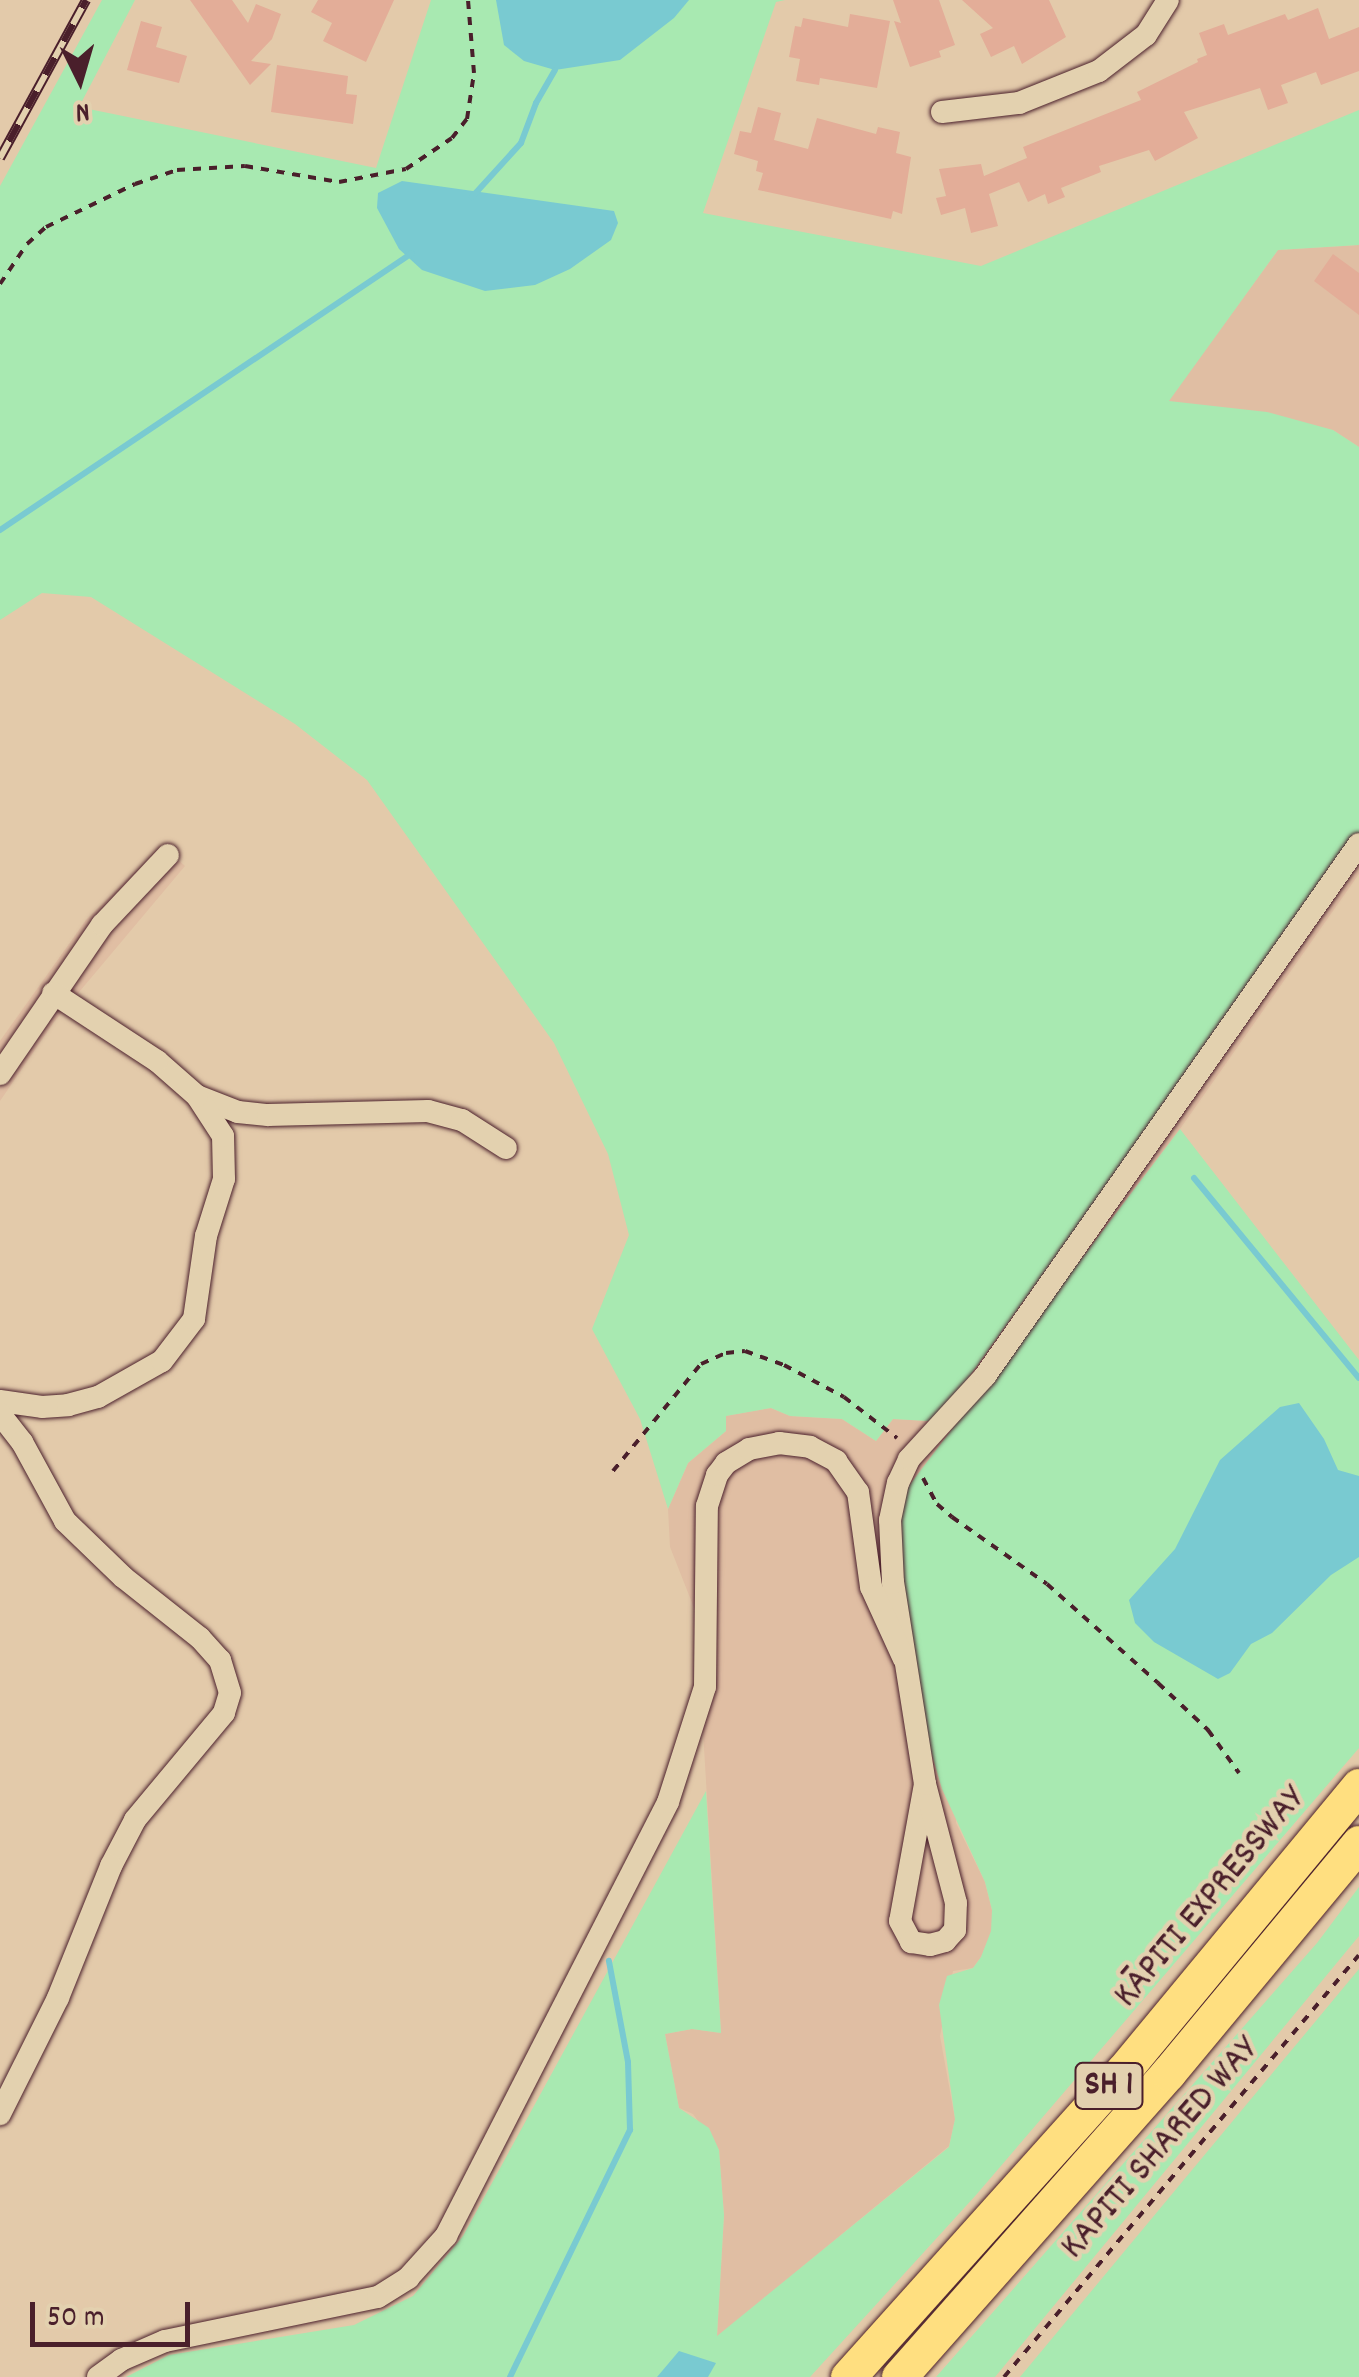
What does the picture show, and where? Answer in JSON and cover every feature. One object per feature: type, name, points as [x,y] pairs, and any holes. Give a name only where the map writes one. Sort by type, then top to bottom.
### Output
[{"type":"highway","name":"KĀPITI EXPRESSWAY","points":[[848,2377],[1123,2071],[1359,1786]]},
{"type":"highway","name":"KĀPITI EXPRESSWAY","points":[[899,2377],[1168,2073],[1359,1844]]},
{"type":"street","points":[[942,112],[1019,103],[1099,71],[1146,35],[1168,0]]},
{"type":"street","points":[[925,1784],[900,1921],[911,1942],[930,1945],[945,1941],[955,1930],[956,1903],[925,1784],[904,1659],[890,1520],[898,1483],[914,1453],[985,1376],[1359,844]]},
{"type":"street","points":[[0,1074],[102,925],[168,855]]},
{"type":"street","points":[[0,1401],[42,1407],[98,1397],[162,1361],[180,1343],[194,1318],[206,1236],[224,1179],[223,1136],[197,1096],[157,1061],[52,993]]},
{"type":"street","points":[[197,1096],[238,1112],[268,1115],[428,1111],[462,1120],[506,1148]]},
{"type":"street","points":[[0,1414],[22,1442],[64,1521],[122,1577],[200,1638],[220,1660],[230,1693],[224,1713],[135,1820],[100,1891],[58,1998],[0,2114]]},
{"type":"street","points":[[98,2377],[121,2360],[165,2341],[314,2314],[378,2297],[408,2278],[446,2236],[668,1802],[705,1687],[707,1506],[717,1475],[726,1463],[749,1449],[779,1443],[810,1446],[836,1461],[858,1492],[871,1587],[904,1659]]},
{"type":"path","points":[[0,284],[27,244],[46,227],[158,175],[220,165],[339,182],[406,169],[452,138],[467,118],[474,74],[468,0]]},
{"type":"path","points":[[613,1471],[701,1364],[726,1353],[745,1351],[784,1365],[844,1397],[914,1453],[936,1504],[1047,1584],[1100,1629],[1208,1730],[1239,1772]]},
{"type":"path","name":"KAPITI SHARED WAY","points":[[1004,2377],[1359,1956]]},
{"type":"shaded area","points":[[1359,245],[1359,447],[1333,430],[1168,401],[1278,250]]},
{"type":"shaded area","points":[[1359,834],[1359,874],[1180,1129],[961,1417],[956,1823],[985,1882],[992,1931],[973,1968],[953,1971],[940,2036],[955,2119],[949,2146],[717,2337],[724,2215],[719,2150],[693,2114],[679,2108],[665,2034],[692,2029],[721,2033],[696,1613],[670,1547],[668,1509],[688,1463],[726,1431],[725,1416],[771,1408],[790,1416],[842,1419],[876,1441],[893,1419],[928,1421]]},
{"type":"shaded area","points":[[162,845],[185,866],[54,1022],[0,1101],[0,1041],[86,920]]},
{"type":"green space","points":[[102,0],[135,0],[79,107],[376,168],[431,0],[785,0],[776,2],[703,213],[981,266],[1359,110],[1359,245],[1278,250],[1169,401],[1267,412],[1333,430],[1359,447],[1359,834],[946,1409],[928,1421],[893,1419],[876,1441],[842,1419],[790,1416],[771,1408],[726,1416],[726,1431],[688,1463],[668,1509],[640,1419],[592,1329],[629,1235],[608,1154],[554,1043],[367,780],[295,724],[91,597],[42,593],[0,620],[0,186]]},
{"type":"green space","points":[[1180,1129],[1359,1360],[1359,1748],[976,2195],[810,2377],[126,2377],[169,2355],[354,2325],[413,2296],[463,2236],[706,1791],[721,2033],[692,2029],[665,2034],[679,2108],[709,2128],[719,2150],[724,2215],[717,2336],[949,2147],[955,2119],[939,2005],[947,1976],[973,1968],[981,1957],[991,1931],[992,1910],[985,1882],[942,1789],[919,1711],[906,1618],[900,1521],[908,1487]]},
{"type":"green space","points":[[1359,1887],[1359,1936],[995,2377],[936,2377],[1317,1943]]},
{"type":"green space","points":[[1359,1969],[1359,2377],[1020,2377]]},
{"type":"water","points":[[496,0],[689,0],[674,18],[620,60],[555,70],[524,61],[504,45]]},
{"type":"water","points":[[402,181],[614,211],[618,223],[611,240],[570,269],[535,285],[485,291],[422,270],[399,249],[377,208],[378,193]]},
{"type":"water","points":[[1299,1403],[1324,1439],[1338,1470],[1359,1476],[1359,1557],[1331,1575],[1272,1633],[1251,1644],[1230,1673],[1218,1679],[1154,1642],[1135,1623],[1129,1600],[1175,1549],[1220,1460],[1280,1407]]},
{"type":"water","points":[[679,2351],[716,2363],[708,2377],[657,2377]]},
{"type":"building","points":[[190,0],[232,0],[248,23],[256,4],[281,14],[272,39],[251,61],[271,64],[250,85]]},
{"type":"building","points":[[318,0],[394,0],[366,62],[323,41],[332,23],[311,12]]},
{"type":"building","points":[[893,0],[939,0],[955,45],[939,51],[941,57],[910,67],[894,21],[901,23]]},
{"type":"building","points":[[962,0],[1049,0],[1066,37],[1022,64],[1014,46],[991,57],[980,34],[993,28]]},
{"type":"building","points":[[1318,8],[1329,39],[1359,27],[1359,71],[1321,85],[1316,72],[1281,85],[1288,103],[1268,110],[1260,88],[1184,112],[1198,138],[1155,161],[1149,150],[1099,166],[1101,172],[1061,188],[1065,197],[1048,204],[1045,194],[1028,202],[1019,182],[989,194],[998,226],[971,233],[965,208],[941,215],[936,198],[946,196],[939,169],[981,164],[984,176],[1027,158],[1023,147],[1141,100],[1137,92],[1198,62],[1207,55],[1199,33],[1224,24],[1228,35],[1285,14],[1288,20]]},
{"type":"building","points":[[850,14],[890,21],[877,88],[820,78],[819,85],[796,81],[800,59],[789,57],[795,26],[801,27],[803,18],[848,27]]},
{"type":"building","points":[[141,21],[162,27],[156,47],[187,56],[179,83],[127,70]]},
{"type":"building","points":[[277,65],[348,76],[346,94],[357,95],[353,124],[271,112]]},
{"type":"building","points":[[758,107],[781,113],[774,140],[808,149],[817,118],[876,134],[878,127],[900,132],[896,153],[911,157],[902,214],[893,211],[891,219],[758,190],[763,173],[756,171],[758,161],[734,154],[740,131],[751,133]]},
{"type":"building","points":[[1333,254],[1359,273],[1359,315],[1314,281]]},
{"type":"waterway","points":[[472,197],[521,143],[536,103],[555,70]]},
{"type":"waterway","points":[[0,530],[412,253]]},
{"type":"waterway","points":[[1194,1178],[1359,1378]]},
{"type":"waterway","points":[[510,2377],[630,2130],[628,2062],[609,1961]]},
{"type":"railway","points":[[0,158],[86,0]]}]
